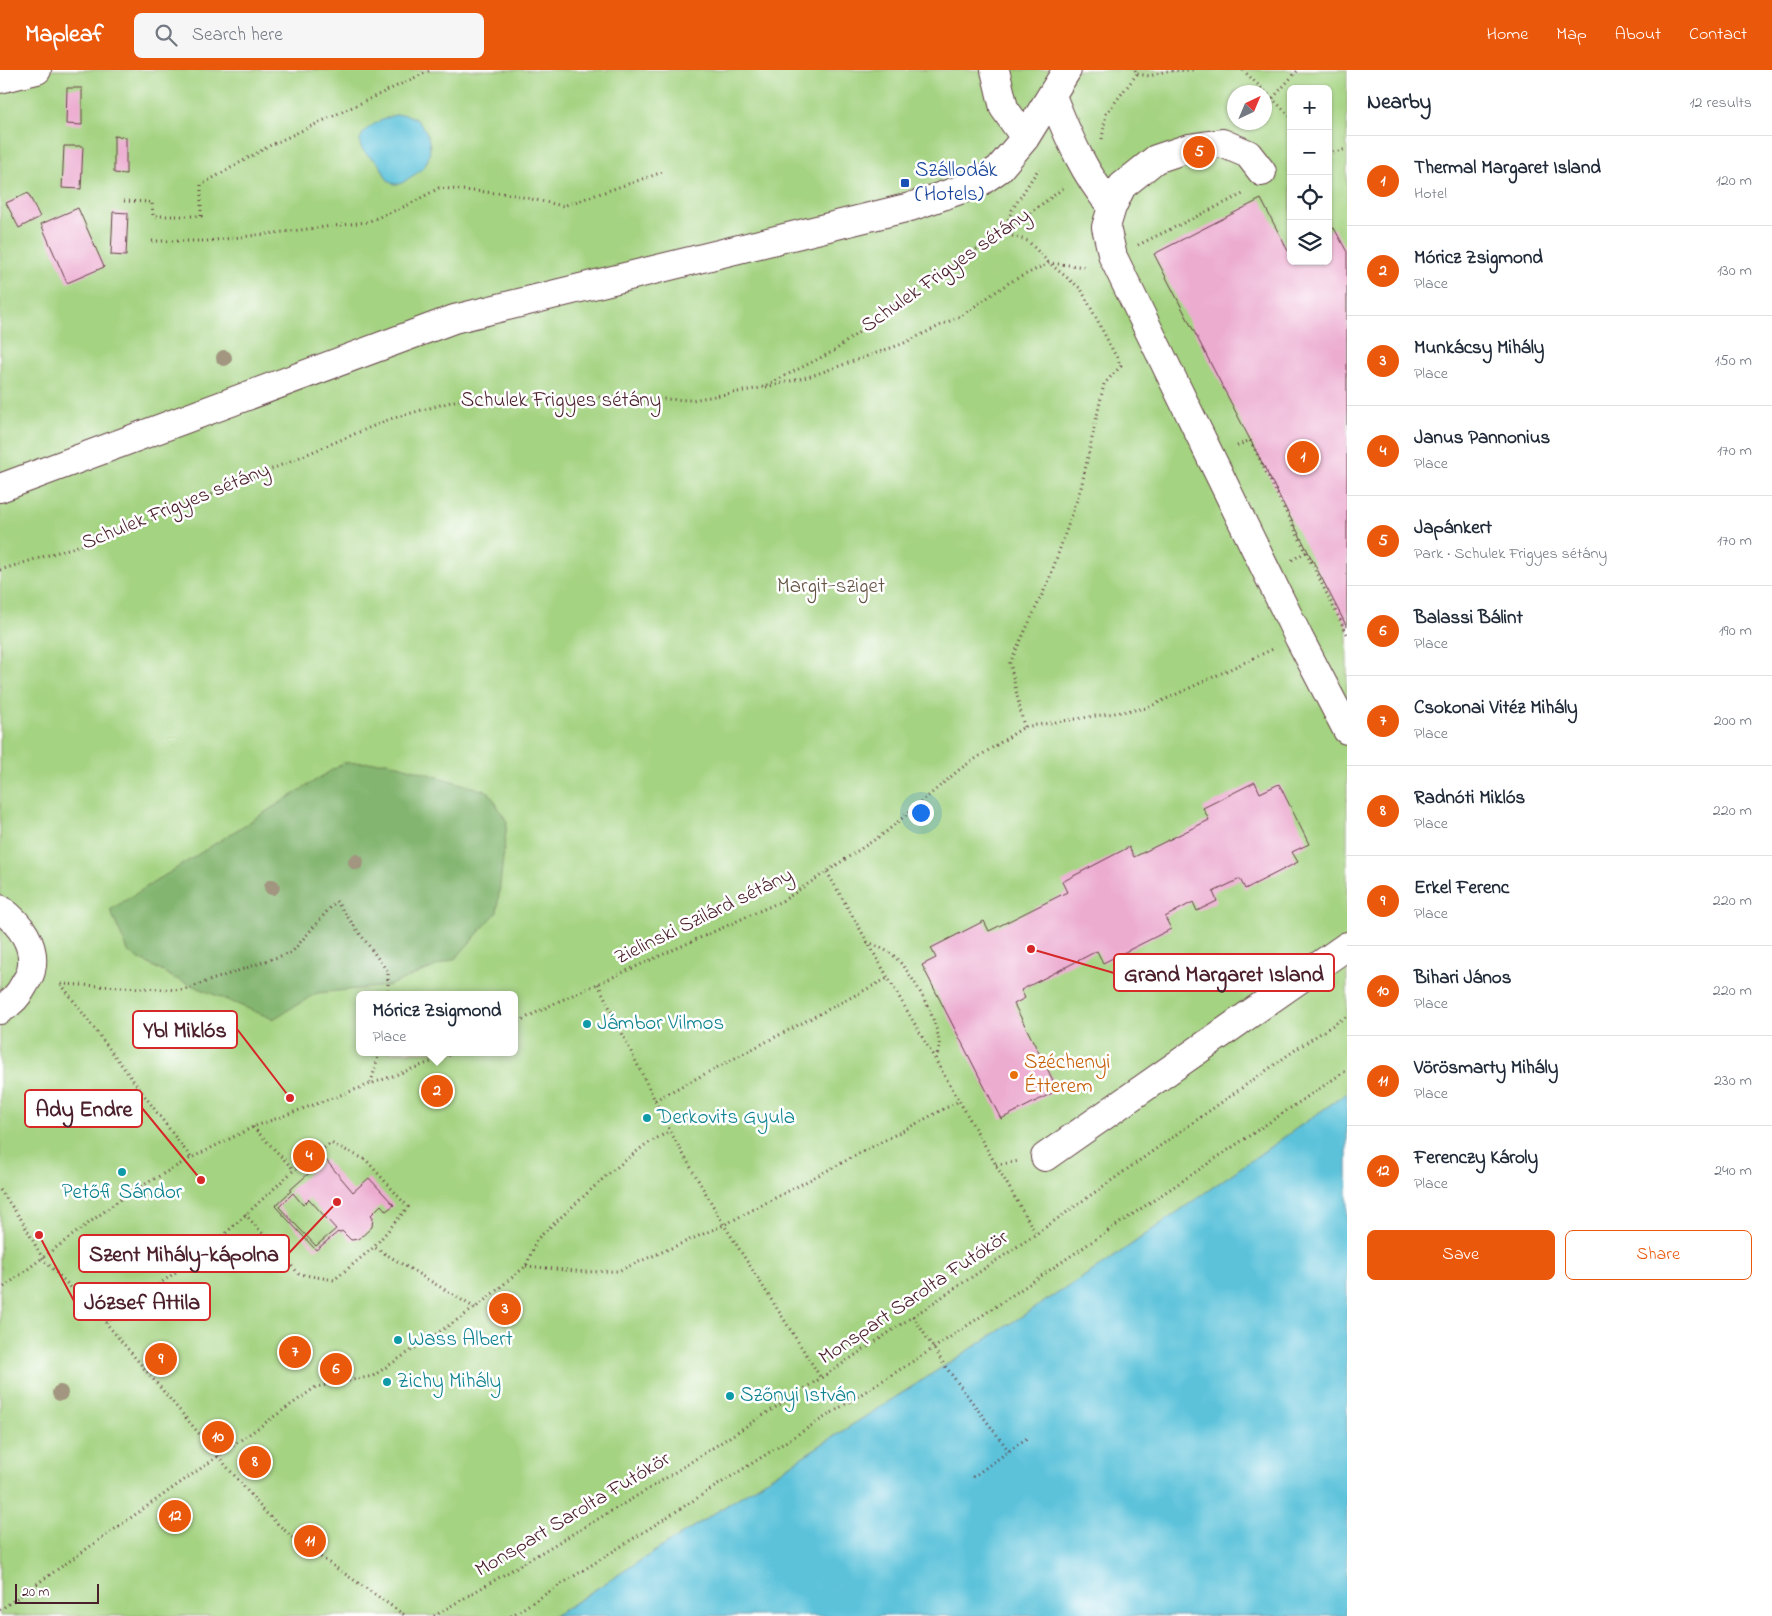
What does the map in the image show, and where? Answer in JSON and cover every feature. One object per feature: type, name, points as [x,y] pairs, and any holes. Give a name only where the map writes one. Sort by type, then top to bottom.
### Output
[{"type":"street","points":[[0,79],[36,70]]},
{"type":"street","points":[[995,70],[1004,108],[1025,138]]},
{"type":"street","points":[[0,488],[454,319],[931,200],[977,184],[999,170],[1025,138],[1067,70]]},
{"type":"street","points":[[1052,96],[1065,129],[1086,171],[1112,207]]},
{"type":"street","points":[[1254,182],[1248,154],[1222,144],[1189,148],[1156,159],[1122,186],[1112,207],[1106,227],[1113,257],[1299,638],[1347,730]]},
{"type":"street","points":[[0,909],[21,928],[29,941],[32,957],[31,972],[22,989],[14,999],[0,1010]]},
{"type":"street","points":[[1044,1157],[1347,946]]},
{"type":"path","points":[[124,201],[152,202],[153,216],[201,216],[201,185],[269,146],[431,70]]},
{"type":"path","points":[[1106,114],[1136,72],[1150,76],[1166,70],[1194,70]]},
{"type":"path","points":[[1243,70],[1287,113]]},
{"type":"path","points":[[1273,98],[1298,70]]},
{"type":"path","points":[[1024,727],[1010,663],[1049,580],[1082,488],[1104,384],[1122,366],[1081,289],[1050,263],[1028,241],[1003,233],[1012,210],[1065,129]]},
{"type":"path","points":[[1332,152],[1347,149]]},
{"type":"path","name":"Schulek Frigyes sétány","points":[[0,570],[123,532],[390,419],[458,400],[569,396],[692,400],[761,388],[834,351],[931,278],[1003,233],[1086,171]]},
{"type":"path","points":[[152,241],[207,241],[367,222],[408,205],[440,188],[509,194],[563,206],[663,172]]},
{"type":"path","points":[[761,388],[811,376],[902,344],[962,315],[1010,282],[1050,263],[1085,268],[1113,257],[1254,182]]},
{"type":"path","points":[[1212,459],[1250,440],[1347,634]]},
{"type":"path","name":"Zielinski Szilárd sétány","points":[[518,1022],[784,900],[886,832],[960,769],[1024,727],[1147,708],[1299,638]]},
{"type":"path","points":[[826,872],[1036,1234]]},
{"type":"path","points":[[61,984],[183,990],[292,952],[336,902],[388,972],[388,991]]},
{"type":"path","points":[[867,942],[894,956],[908,972],[933,1018],[939,1043],[936,1062]]},
{"type":"path","points":[[56,977],[191,1158]]},
{"type":"path","points":[[655,1100],[888,978]]},
{"type":"path","points":[[598,984],[670,1131],[724,1225],[821,1378]]},
{"type":"path","name":"Monspart Sarolta Futókör","points":[[434,1616],[652,1487],[821,1378],[1036,1234],[1298,1048],[1347,1016]]},
{"type":"path","points":[[371,1084],[378,1056]]},
{"type":"path","points":[[0,1290],[126,1195],[191,1158],[252,1127],[447,1056]]},
{"type":"path","points":[[511,1616],[934,1348],[1347,1070]]},
{"type":"path","points":[[526,1266],[585,1272],[618,1272],[724,1225],[959,1101]]},
{"type":"path","points":[[252,1127],[294,1170]]},
{"type":"path","points":[[0,1610],[316,1387],[373,1376],[475,1308],[526,1266],[537,1239],[607,1174],[645,1145],[670,1131]]},
{"type":"path","points":[[106,1323],[213,1245],[245,1214],[294,1170],[331,1143],[366,1160],[408,1207],[374,1247],[334,1280],[299,1274],[245,1214]]},
{"type":"path","points":[[0,1190],[21,1219],[43,1259],[106,1323],[266,1512],[293,1538],[406,1616]]},
{"type":"path","points":[[374,1247],[475,1308]]},
{"type":"path","points":[[914,1316],[944,1366],[1009,1451]]},
{"type":"path","points":[[973,1477],[1028,1438]]},
{"type":"green space","name":"Margit-sziget","points":[[0,70],[1347,70],[1347,1093],[1105,1263],[554,1616],[0,1616]]},
{"type":"green space","points":[[388,762],[489,792],[507,822],[497,912],[456,958],[388,986],[317,993],[273,1019],[174,978],[129,953],[110,910],[343,763]]},
{"type":"water","points":[[395,115],[407,115],[419,122],[427,135],[430,149],[429,157],[421,170],[397,184],[389,182],[379,164],[362,149],[360,143],[361,137],[370,127],[383,119]]},
{"type":"water","points":[[1347,1093],[1347,1616],[554,1616],[1105,1263]]},
{"type":"building","points":[[67,88],[82,88],[82,125],[66,124]]},
{"type":"building","points":[[114,136],[126,137],[126,174],[114,173]]},
{"type":"building","points":[[64,146],[83,146],[81,189],[62,188]]},
{"type":"building","points":[[28,193],[40,217],[19,228],[6,203]]},
{"type":"building","points":[[1261,199],[1287,249],[1287,265],[1332,265],[1332,229],[1334,228],[1347,252],[1347,627],[1154,254]]},
{"type":"building","points":[[78,208],[104,267],[67,283],[41,224]]},
{"type":"building","points":[[113,212],[128,213],[126,256],[111,255]]},
{"type":"building","points":[[1255,782],[1260,793],[1279,784],[1309,844],[1292,852],[1298,862],[1245,889],[1240,879],[1213,892],[1217,901],[1197,911],[1193,902],[1165,917],[1171,929],[1103,963],[1097,951],[1021,990],[1025,998],[1014,1004],[1058,1090],[1001,1119],[922,965],[936,958],[931,948],[984,921],[989,931],[1067,892],[1062,882],[1129,847],[1134,857],[1209,820],[1203,808]]},
{"type":"building","points":[[325,1159],[353,1192],[369,1178],[394,1205],[386,1211],[381,1205],[371,1215],[373,1217],[372,1227],[359,1239],[351,1240],[342,1231],[338,1232],[316,1250],[275,1206]],"holes":[[[293,1193],[303,1205],[309,1199],[336,1229],[316,1246],[279,1207]]]},
{"type":"place","name":"Japánkert","points":[[1199,152]]},
{"type":"place","name":"Szállodák (Hotels)","points":[[905,183]]},
{"type":"place","name":"Thermal Margaret Island","points":[[1303,457]]},
{"type":"place","name":"Grand Margaret Island","points":[[1031,949]]},
{"type":"place","name":"Jámbor Vilmos","points":[[587,1024]]},
{"type":"place","name":"Széchenyi Étterem","points":[[1014,1075]]},
{"type":"place","name":"Móricz Zsigmond","points":[[437,1091]]},
{"type":"place","name":"Ybl Miklós","points":[[290,1098]]},
{"type":"place","name":"Derkovits Gyula","points":[[647,1118]]},
{"type":"place","name":"Janus Pannonius","points":[[309,1156]]},
{"type":"place","name":"Petőfi Sándor","points":[[122,1172]]},
{"type":"place","name":"Ady Endre","points":[[201,1180]]},
{"type":"place","name":"Szent Mihály-kápolna","points":[[337,1202]]},
{"type":"place","name":"József Attila","points":[[39,1235]]},
{"type":"place","name":"Munkácsy Mihály","points":[[505,1309]]},
{"type":"place","name":"Wass Albert","points":[[398,1340]]},
{"type":"place","name":"Csokonai Vitéz Mihály","points":[[295,1352]]},
{"type":"place","name":"Erkel Ferenc","points":[[161,1359]]},
{"type":"place","name":"Balassi Bálint","points":[[336,1369]]},
{"type":"place","name":"Zichy Mihály","points":[[387,1382]]},
{"type":"place","name":"Szőnyi István","points":[[730,1396]]},
{"type":"place","name":"Bihari János","points":[[218,1437]]},
{"type":"place","name":"Radnóti Miklós","points":[[255,1462]]},
{"type":"place","name":"Ferenczy Károly","points":[[175,1516]]},
{"type":"place","name":"Vörösmarty Mihály","points":[[310,1541]]}]
